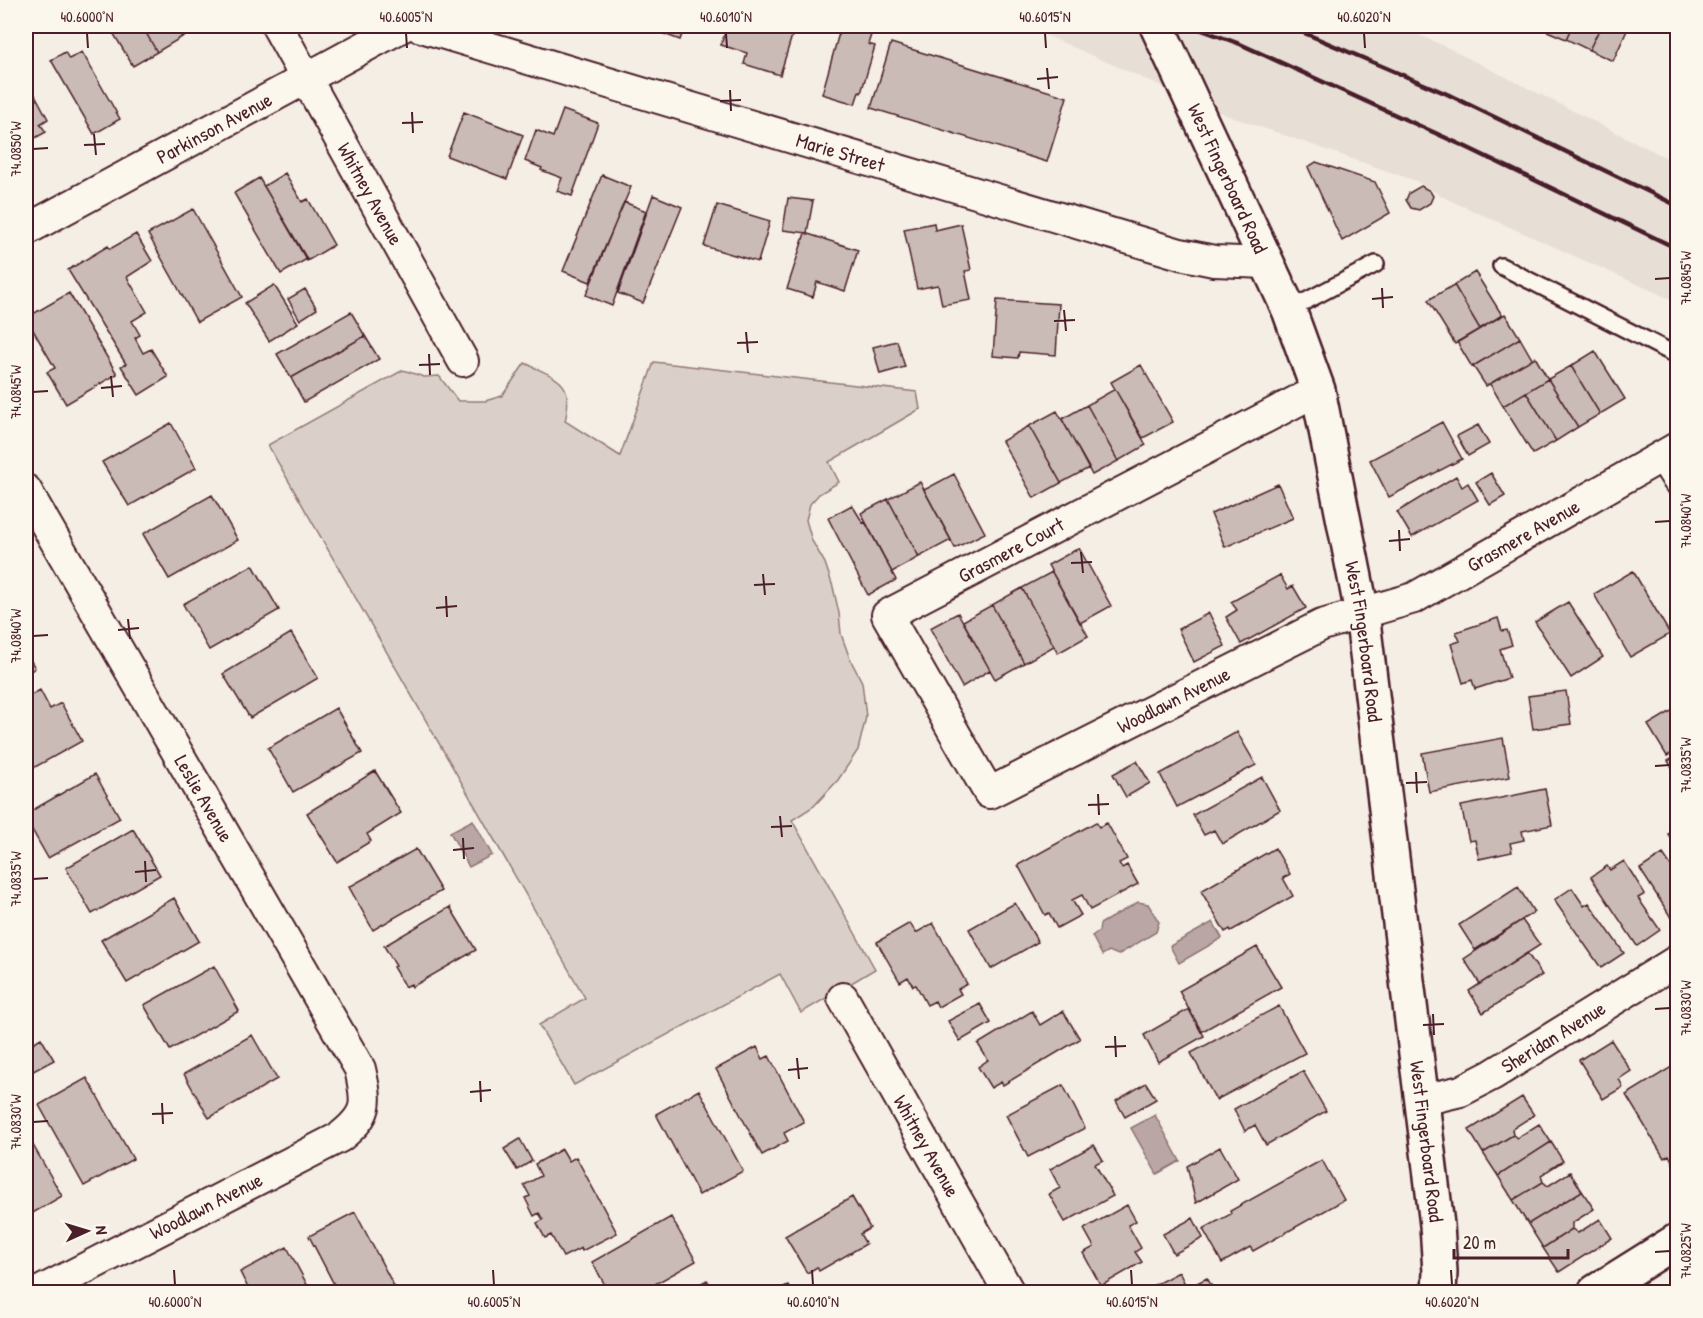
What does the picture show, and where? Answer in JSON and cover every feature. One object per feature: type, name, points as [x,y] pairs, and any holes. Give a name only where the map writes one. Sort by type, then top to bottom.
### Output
[{"type":"street","name":"Whitney Avenue","points":[[277,26],[463,361]]},
{"type":"street","name":"Parkinson Avenue","points":[[26,230],[403,26]]},
{"type":"street","name":"Marie Street","points":[[418,26],[1180,254],[1214,261],[1267,263]]},
{"type":"street","name":"West Fingerboard Road","points":[[1157,26],[1289,310],[1317,390],[1362,613],[1423,1100],[1437,1225],[1439,1293]]},
{"type":"street","name":"Grasmere Court","points":[[989,793],[887,615],[1317,390]]},
{"type":"street","name":"Grasmere Avenue","points":[[1362,613],[1414,598],[1673,461]]},
{"type":"street","name":"Leslie Avenue","points":[[26,490],[360,1069],[365,1091],[364,1111]]},
{"type":"street","name":"Woodlawn Avenue","points":[[989,793],[1322,625],[1362,613]]},
{"type":"street","name":"Sheridan Avenue","points":[[1423,1100],[1461,1091],[1485,1080],[1677,960]]},
{"type":"street","name":"Whitney Avenue","points":[[843,998],[1009,1293]]},
{"type":"street","name":"Woodlawn Avenue","points":[[39,1293],[340,1137],[354,1126],[364,1111]]},
{"type":"street","points":[[1595,1293],[1677,1240]]},
{"type":"lane","points":[[1289,310],[1376,264]]},
{"type":"lane","points":[[1501,266],[1677,356]]},
{"type":"shaded area","points":[[1025,26],[1398,26],[1442,45],[1677,163],[1677,302],[1447,199],[1416,181],[1229,116]]},
{"type":"shaded area","points":[[654,362],[917,392],[920,409],[829,462],[839,482],[819,494],[810,504],[806,520],[812,541],[825,563],[833,587],[841,634],[862,682],[866,717],[858,750],[838,780],[814,806],[792,820],[875,969],[801,1013],[780,974],[574,1085],[539,1025],[585,998],[268,445],[403,370],[424,377],[439,376],[458,401],[485,401],[502,396],[525,363],[561,383],[567,397],[565,421],[620,456]]},
{"type":"shaded area","points":[[473,820],[492,855],[469,867],[450,832]]},
{"type":"shaded area","points":[[1138,902],[1148,904],[1159,922],[1156,932],[1118,955],[1109,951],[1102,955],[1092,936],[1099,931],[1100,924]]},
{"type":"shaded area","points":[[1213,922],[1222,938],[1179,963],[1170,946]]},
{"type":"shaded area","points":[[1155,1115],[1180,1161],[1157,1174],[1131,1128]]},
{"type":"building","points":[[109,26],[142,26],[157,52],[133,66]]},
{"type":"building","points":[[142,26],[175,26],[182,37],[157,52]]},
{"type":"building","points":[[175,26],[202,26],[182,37]]},
{"type":"building","points":[[643,26],[685,26],[680,40]]},
{"type":"building","points":[[727,26],[795,26],[780,75],[744,64],[747,53],[721,45]]},
{"type":"building","points":[[841,26],[874,26],[868,44],[875,46],[861,93],[859,92],[855,104],[822,94]]},
{"type":"building","points":[[911,26],[930,26],[928,31]]},
{"type":"building","points":[[1547,26],[1572,26],[1566,39],[1545,30]]},
{"type":"building","points":[[1572,26],[1601,26],[1589,50],[1566,39]]},
{"type":"building","points":[[1601,26],[1629,26],[1613,61],[1589,50]]},
{"type":"building","points":[[891,43],[1067,97],[1047,162],[871,108]]},
{"type":"building","points":[[65,52],[69,59],[82,52],[120,119],[94,134],[51,60]]},
{"type":"building","points":[[26,78],[48,119],[40,124],[46,132],[26,143]]},
{"type":"building","points":[[563,110],[598,123],[572,196],[557,191],[562,178],[525,161],[536,130],[553,137]]},
{"type":"building","points":[[464,112],[523,135],[507,179],[447,156]]},
{"type":"building","points":[[1316,162],[1375,182],[1390,213],[1342,241],[1308,167]]},
{"type":"building","points":[[285,173],[302,202],[308,199],[334,245],[307,261],[264,186]]},
{"type":"building","points":[[602,175],[631,187],[590,282],[563,271]]},
{"type":"building","points":[[259,178],[307,259],[281,274],[234,193]]},
{"type":"building","points":[[1421,186],[1430,191],[1433,196],[1430,203],[1419,210],[1411,208],[1406,200],[1409,193]]},
{"type":"building","points":[[653,195],[682,207],[643,303],[618,293]]},
{"type":"building","points":[[788,198],[813,201],[807,233],[783,230]]},
{"type":"building","points":[[624,202],[646,211],[612,306],[586,295]]},
{"type":"building","points":[[717,205],[770,221],[758,262],[704,246]]},
{"type":"building","points":[[193,209],[242,297],[197,322],[148,234]]},
{"type":"building","points":[[934,223],[935,230],[961,224],[971,270],[965,271],[971,300],[942,305],[938,285],[917,289],[904,229]]},
{"type":"building","points":[[805,233],[858,250],[845,291],[817,282],[813,297],[787,289]]},
{"type":"building","points":[[136,234],[152,261],[127,277],[147,312],[132,321],[140,335],[135,338],[143,353],[151,349],[168,377],[139,395],[121,366],[126,364],[68,270],[108,246],[110,249]]},
{"type":"building","points":[[1475,272],[1502,315],[1480,329],[1454,285]]},
{"type":"building","points":[[274,285],[298,323],[269,341],[245,303]]},
{"type":"building","points":[[1454,285],[1480,329],[1455,344],[1428,300]]},
{"type":"building","points":[[305,289],[317,309],[300,320],[288,299]]},
{"type":"building","points":[[69,293],[117,374],[66,404],[47,372],[55,368],[26,318]]},
{"type":"building","points":[[997,300],[1059,304],[1056,355],[1019,352],[1018,358],[993,356]]},
{"type":"building","points":[[351,312],[365,336],[291,378],[277,354]]},
{"type":"building","points":[[1505,314],[1520,338],[1472,367],[1457,342]]},
{"type":"building","points":[[365,336],[379,359],[304,402],[291,378]]},
{"type":"building","points":[[1520,338],[1532,359],[1486,386],[1473,366]]},
{"type":"building","points":[[897,341],[905,367],[880,374],[873,347]]},
{"type":"building","points":[[1595,351],[1625,399],[1600,414],[1571,366]]},
{"type":"building","points":[[1535,357],[1548,379],[1503,406],[1490,384]]},
{"type":"building","points":[[1141,365],[1173,422],[1143,438],[1111,382]]},
{"type":"building","points":[[1571,366],[1600,414],[1578,427],[1548,379]]},
{"type":"building","points":[[1548,379],[1578,427],[1556,441],[1526,392]]},
{"type":"building","points":[[1115,389],[1146,445],[1118,461],[1087,405]]},
{"type":"building","points":[[1526,392],[1556,441],[1533,454],[1503,406]]},
{"type":"building","points":[[1087,405],[1118,461],[1092,475],[1062,419]]},
{"type":"building","points":[[1057,411],[1089,468],[1061,483],[1029,426]]},
{"type":"building","points":[[1442,422],[1462,459],[1389,497],[1370,460]]},
{"type":"building","points":[[171,423],[196,468],[129,506],[102,462]]},
{"type":"building","points":[[1478,425],[1489,444],[1468,456],[1457,436]]},
{"type":"building","points":[[1029,426],[1061,483],[1034,498],[1002,441]]},
{"type":"building","points":[[1491,473],[1505,496],[1490,505],[1476,482]]},
{"type":"building","points":[[954,474],[985,533],[955,548],[924,490]]},
{"type":"building","points":[[1456,476],[1462,487],[1468,483],[1478,500],[1412,537],[1397,512]]},
{"type":"building","points":[[920,482],[951,540],[919,557],[888,499]]},
{"type":"building","points":[[1278,484],[1293,518],[1225,547],[1211,514]]},
{"type":"building","points":[[212,495],[238,540],[169,579],[143,534]]},
{"type":"building","points":[[888,499],[919,557],[892,572],[861,513]]},
{"type":"building","points":[[852,505],[863,523],[865,522],[896,580],[868,595],[828,518]]},
{"type":"building","points":[[1079,548],[1111,606],[1080,623],[1048,565]]},
{"type":"building","points":[[253,565],[279,610],[209,650],[183,604]]},
{"type":"building","points":[[1633,571],[1670,634],[1630,657],[1594,594]]},
{"type":"building","points":[[1052,572],[1088,636],[1058,653],[1022,588]]},
{"type":"building","points":[[1280,575],[1288,589],[1293,586],[1306,608],[1241,644],[1226,617],[1237,610],[1231,602]]},
{"type":"building","points":[[1022,588],[1054,646],[1024,663],[992,605]]},
{"type":"building","points":[[1568,602],[1603,657],[1571,678],[1535,622]]},
{"type":"building","points":[[992,605],[1024,663],[995,679],[963,621]]},
{"type":"building","points":[[958,613],[990,670],[962,687],[930,628]]},
{"type":"building","points":[[1209,613],[1225,646],[1194,662],[1178,629]]},
{"type":"building","points":[[1498,618],[1502,631],[1507,630],[1512,645],[1500,649],[1509,678],[1475,689],[1472,680],[1463,683],[1451,644],[1460,641],[1456,632]]},
{"type":"building","points":[[291,633],[318,678],[250,718],[223,674]]},
{"type":"building","points":[[26,652],[35,668],[26,674]]},
{"type":"building","points":[[40,690],[50,709],[61,703],[82,741],[26,772],[26,698]]},
{"type":"building","points":[[1566,691],[1571,724],[1533,729],[1528,696]]},
{"type":"building","points":[[1678,707],[1678,731],[1672,734],[1678,742],[1678,750],[1667,756],[1648,725]]},
{"type":"building","points":[[336,708],[362,753],[293,792],[268,748]]},
{"type":"building","points":[[1237,732],[1256,765],[1177,807],[1160,774]]},
{"type":"building","points":[[1503,738],[1510,777],[1429,792],[1422,753]]},
{"type":"building","points":[[1678,755],[1678,777],[1668,761]]},
{"type":"building","points":[[1137,761],[1150,783],[1126,797],[1113,774]]},
{"type":"building","points":[[375,771],[401,813],[367,834],[371,841],[337,862],[307,813]]},
{"type":"building","points":[[95,774],[120,818],[48,858],[26,819],[26,814]]},
{"type":"building","points":[[1262,777],[1280,810],[1222,844],[1214,830],[1204,835],[1193,815]]},
{"type":"building","points":[[1545,789],[1552,825],[1522,831],[1524,840],[1510,843],[1512,852],[1479,859],[1475,840],[1469,841],[1461,806]]},
{"type":"building","points":[[1096,822],[1099,827],[1107,823],[1127,859],[1119,863],[1122,868],[1127,865],[1138,884],[1090,910],[1082,895],[1072,900],[1081,915],[1057,928],[1049,913],[1045,915],[1018,865]]},
{"type":"building","points":[[133,829],[160,875],[92,914],[66,868]]},
{"type":"building","points":[[1678,829],[1678,848],[1668,834]]},
{"type":"building","points":[[1275,848],[1290,874],[1283,878],[1293,896],[1231,931],[1230,929],[1225,932],[1201,891]]},
{"type":"building","points":[[416,849],[441,891],[373,930],[349,887]]},
{"type":"building","points":[[1663,854],[1678,876],[1678,920],[1674,922],[1640,869]]},
{"type":"building","points":[[1624,861],[1645,894],[1638,898],[1660,930],[1637,946],[1591,877],[1607,866],[1610,870]]},
{"type":"building","points":[[1518,887],[1534,912],[1475,950],[1459,925]]},
{"type":"building","points":[[1572,888],[1584,906],[1589,903],[1624,953],[1601,968],[1554,900]]},
{"type":"building","points":[[174,898],[199,941],[127,983],[101,940]]},
{"type":"building","points":[[1015,903],[1038,942],[991,969],[969,929]]},
{"type":"building","points":[[450,907],[476,950],[412,987],[411,984],[405,987],[384,946]]},
{"type":"building","points":[[1522,920],[1540,945],[1480,984],[1464,959]]},
{"type":"building","points":[[910,923],[916,933],[933,923],[967,984],[958,989],[961,994],[938,1007],[935,1001],[927,1005],[916,985],[913,986],[908,977],[900,982],[877,942]]},
{"type":"building","points":[[1257,947],[1281,987],[1201,1032],[1179,991]]},
{"type":"building","points":[[1527,953],[1542,975],[1483,1013],[1469,991]]},
{"type":"building","points":[[214,966],[239,1011],[170,1050],[144,1005]]},
{"type":"building","points":[[980,1004],[991,1023],[960,1041],[948,1021]]},
{"type":"building","points":[[1279,1006],[1305,1053],[1216,1100],[1191,1053]]},
{"type":"building","points":[[1189,1009],[1204,1036],[1158,1062],[1144,1035]]},
{"type":"building","points":[[1032,1011],[1040,1025],[1063,1011],[1080,1039],[1003,1085],[1001,1082],[991,1088],[978,1067],[988,1060],[978,1044]]},
{"type":"building","points":[[252,1035],[277,1079],[209,1118],[184,1074]]},
{"type":"building","points":[[41,1038],[54,1060],[26,1075],[26,1047]]},
{"type":"building","points":[[1611,1040],[1631,1071],[1619,1079],[1623,1087],[1603,1099],[1579,1060]]},
{"type":"building","points":[[757,1047],[763,1059],[769,1056],[804,1122],[784,1133],[788,1141],[762,1155],[716,1069]]},
{"type":"building","points":[[1678,1063],[1678,1163],[1674,1165],[1669,1155],[1664,1158],[1626,1095]]},
{"type":"building","points":[[1303,1071],[1326,1111],[1266,1145],[1255,1125],[1245,1131],[1234,1109]]},
{"type":"building","points":[[87,1078],[133,1159],[84,1186],[39,1105]]},
{"type":"building","points":[[1146,1083],[1156,1099],[1125,1117],[1116,1101]]},
{"type":"building","points":[[1063,1085],[1085,1128],[1028,1157],[1006,1115]]},
{"type":"building","points":[[699,1090],[743,1171],[699,1195],[656,1114]]},
{"type":"building","points":[[1522,1097],[1534,1115],[1512,1129],[1513,1135],[1483,1153],[1469,1130]]},
{"type":"building","points":[[1539,1124],[1551,1142],[1498,1176],[1483,1153],[1513,1135],[1517,1138]]},
{"type":"building","points":[[26,1133],[62,1196],[26,1217]]},
{"type":"building","points":[[520,1139],[532,1161],[517,1170],[504,1149]]},
{"type":"building","points":[[1551,1142],[1563,1161],[1541,1175],[1543,1182],[1513,1200],[1498,1176]]},
{"type":"building","points":[[1094,1145],[1103,1160],[1095,1164],[1113,1196],[1065,1222],[1049,1194],[1060,1188],[1050,1169]]},
{"type":"building","points":[[1220,1147],[1238,1179],[1196,1203],[1187,1166]]},
{"type":"building","points":[[562,1149],[569,1161],[576,1157],[617,1233],[582,1251],[581,1248],[563,1257],[551,1235],[545,1238],[537,1223],[543,1220],[539,1213],[534,1216],[525,1198],[530,1196],[524,1185],[541,1176],[535,1164]]},
{"type":"building","points":[[1322,1160],[1344,1200],[1253,1251],[1250,1247],[1222,1263],[1203,1229],[1231,1214],[1230,1211]]},
{"type":"building","points":[[1570,1172],[1582,1191],[1528,1224],[1513,1200],[1543,1182],[1548,1186]]},
{"type":"building","points":[[1582,1191],[1594,1209],[1572,1223],[1572,1229],[1543,1248],[1528,1224]]},
{"type":"building","points":[[852,1197],[870,1228],[860,1234],[866,1244],[819,1271],[817,1267],[807,1273],[785,1236]]},
{"type":"building","points":[[1127,1205],[1136,1221],[1128,1225],[1141,1248],[1135,1252],[1142,1262],[1101,1286],[1083,1253],[1094,1247],[1084,1229]]},
{"type":"building","points":[[355,1212],[396,1290],[391,1292],[338,1292],[309,1236]]},
{"type":"building","points":[[671,1217],[696,1261],[641,1292],[616,1292],[614,1290],[609,1292],[592,1262]]},
{"type":"building","points":[[1193,1218],[1203,1238],[1174,1254],[1163,1234]]},
{"type":"building","points":[[1600,1219],[1612,1238],[1559,1272],[1543,1248],[1572,1229],[1578,1233]]},
{"type":"building","points":[[287,1247],[311,1292],[250,1292],[240,1272]]},
{"type":"building","points":[[1179,1272],[1187,1288],[1207,1278],[1215,1292],[1141,1292]]},
{"type":"building","points":[[707,1280],[715,1292],[685,1292]]},
{"type":"building","points":[[788,1285],[792,1292],[773,1292]]},
{"type":"railway","points":[[1191,26],[1240,44],[1466,147],[1678,249]]},
{"type":"railway","points":[[1288,26],[1447,94],[1678,206]]}]
